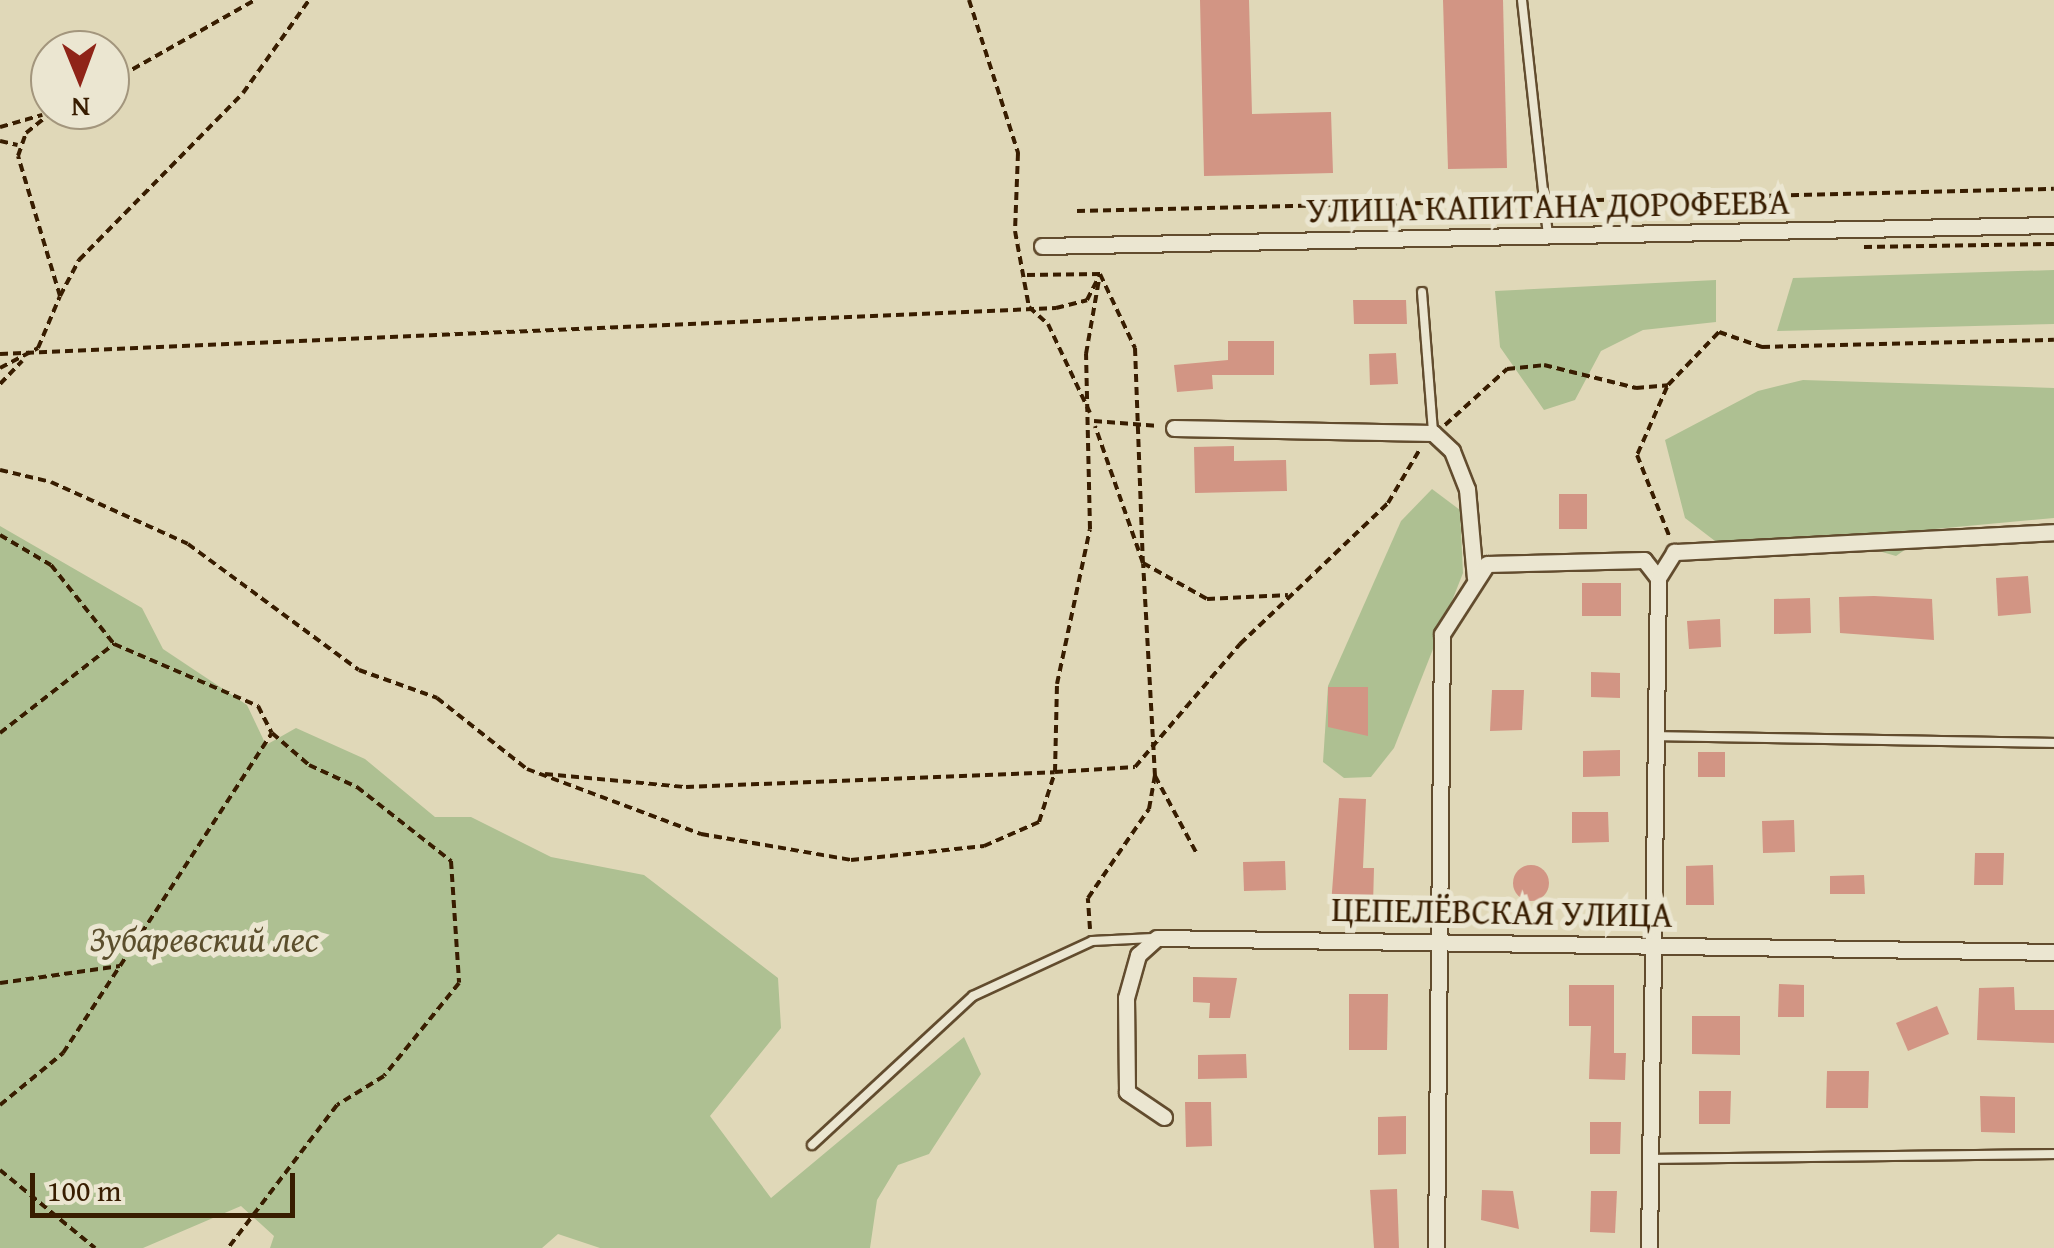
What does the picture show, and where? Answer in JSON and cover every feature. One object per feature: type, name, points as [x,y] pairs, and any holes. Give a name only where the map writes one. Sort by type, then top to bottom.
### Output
[{"type":"street","name":"УЛИЦА КАПИТАНА ДОРОФЕЕВА","points":[[1042,246],[2054,226]]},
{"type":"street","points":[[1174,428],[1433,433],[1452,450],[1468,489],[1475,582]]},
{"type":"street","points":[[1649,1248],[1658,578],[1674,552],[2054,532]]},
{"type":"street","points":[[1436,1248],[1442,634],[1487,564],[1644,560],[1658,578]]},
{"type":"street","points":[[1157,938],[1138,956],[1126,998],[1128,1092],[1164,1118]]},
{"type":"street","name":"ЦЕПЕЛЁВСКАЯ УЛИЦА","points":[[1157,938],[1438,938],[1653,946],[2054,952]]},
{"type":"lane","points":[[1522,0],[1548,236]]},
{"type":"lane","points":[[1422,292],[1433,433]]},
{"type":"lane","points":[[1654,736],[2054,743]]},
{"type":"lane","points":[[812,1145],[974,996],[1092,940],[1157,938]]},
{"type":"lane","points":[[1650,1159],[2054,1154]]},
{"type":"path","points":[[130,71],[255,0]]},
{"type":"path","points":[[0,384],[38,348],[79,260],[243,93],[309,0]]},
{"type":"path","points":[[969,0],[1018,153],[1015,231],[1029,308],[1048,324],[1094,421],[1143,563],[1207,599],[1293,594]]},
{"type":"path","points":[[0,127],[30,119]]},
{"type":"path","points":[[18,144],[31,130]]},
{"type":"path","points":[[0,141],[18,144]]},
{"type":"path","points":[[18,144],[60,296]]},
{"type":"path","points":[[1077,211],[2054,190]]},
{"type":"path","points":[[1026,275],[1100,274]]},
{"type":"path","points":[[0,354],[38,348],[1029,308],[1088,300],[1100,274]]},
{"type":"path","points":[[0,470],[52,482],[188,544],[359,670],[437,698],[535,773],[702,834],[851,860],[1017,835],[1039,822],[1055,772],[1058,684],[1090,529],[1094,421],[1086,354],[1100,274]]},
{"type":"path","points":[[1092,940],[1088,898],[1149,809],[1154,776],[1135,348],[1100,274]]},
{"type":"path","points":[[1674,552],[1636,455],[1668,384],[1719,332],[1762,347],[2054,340]]},
{"type":"path","points":[[0,368],[26,358]]},
{"type":"path","points":[[535,773],[686,787],[1136,767],[1151,739],[1388,503],[1433,433],[1507,369],[1544,365],[1636,388],[1668,384]]},
{"type":"path","points":[[1094,421],[1174,428]]},
{"type":"path","points":[[0,535],[51,565],[114,644],[258,706],[272,733],[451,862],[459,983],[384,1076],[336,1105],[228,1248]]},
{"type":"path","points":[[0,733],[114,644]]},
{"type":"path","points":[[0,1105],[63,1053],[272,733]]},
{"type":"path","points":[[1154,776],[1196,854]]},
{"type":"path","points":[[0,984],[120,966]]},
{"type":"path","points":[[0,1170],[95,1248]]},
{"type":"green space","points":[[2054,270],[2054,324],[1777,331],[1793,278]]},
{"type":"green space","points":[[1716,280],[1716,322],[1643,330],[1601,351],[1575,400],[1544,410],[1500,347],[1495,291]]},
{"type":"green space","points":[[1803,380],[2054,388],[2054,518],[1935,529],[1896,556],[1858,545],[1753,558],[1715,541],[1685,518],[1665,440],[1758,391]]},
{"type":"green space","points":[[1432,489],[1460,510],[1463,573],[1394,748],[1371,777],[1344,778],[1323,762],[1328,686],[1401,521]]},
{"type":"green space","name":"Зубаревский лес","points":[[0,526],[142,608],[163,649],[247,705],[266,745],[296,728],[365,759],[435,817],[471,817],[551,857],[644,875],[778,978],[781,1028],[710,1116],[771,1198],[964,1037],[981,1074],[929,1154],[898,1165],[877,1200],[870,1248],[600,1248],[558,1234],[542,1248],[270,1248],[274,1236],[241,1206],[143,1248],[0,1248]]},
{"type":"building","points":[[1200,0],[1249,0],[1252,114],[1331,112],[1333,173],[1204,176]]},
{"type":"building","points":[[1443,0],[1503,0],[1507,168],[1448,169]]},
{"type":"building","points":[[1353,300],[1406,300],[1407,324],[1354,324]]},
{"type":"building","points":[[1228,341],[1274,341],[1274,375],[1212,375],[1213,389],[1177,392],[1174,365],[1228,360]]},
{"type":"building","points":[[1396,353],[1398,384],[1370,385],[1369,354]]},
{"type":"building","points":[[1234,446],[1234,461],[1286,460],[1287,491],[1195,493],[1194,447]]},
{"type":"building","points":[[1559,494],[1587,494],[1587,529],[1559,529]]},
{"type":"building","points":[[2028,576],[2031,613],[1998,616],[1996,578]]},
{"type":"building","points":[[1582,583],[1621,583],[1621,616],[1582,616]]},
{"type":"building","points":[[1839,597],[1932,599],[1934,640],[1840,633]]},
{"type":"building","points":[[1810,598],[1811,633],[1774,634],[1774,599]]},
{"type":"building","points":[[1720,619],[1721,647],[1689,649],[1687,621]]},
{"type":"building","points":[[1591,672],[1620,673],[1620,698],[1591,697]]},
{"type":"building","points":[[1328,687],[1368,687],[1368,736],[1328,727]]},
{"type":"building","points":[[1492,690],[1524,690],[1522,730],[1490,731]]},
{"type":"building","points":[[1620,750],[1620,776],[1583,777],[1583,751]]},
{"type":"building","points":[[1698,752],[1725,752],[1725,777],[1698,777]]},
{"type":"building","points":[[1339,798],[1366,799],[1363,868],[1374,868],[1373,905],[1331,905]]},
{"type":"building","points":[[1572,812],[1608,812],[1609,842],[1572,843]]},
{"type":"building","points":[[1794,820],[1795,852],[1763,853],[1762,821]]},
{"type":"building","points":[[1975,853],[2004,853],[2003,885],[1974,885]]},
{"type":"building","points":[[1285,861],[1286,890],[1244,891],[1243,862]]},
{"type":"building","points":[[1531,865],[1544,870],[1549,883],[1544,896],[1531,901],[1518,896],[1513,883],[1518,870]]},
{"type":"building","points":[[1713,865],[1714,905],[1686,905],[1686,866]]},
{"type":"building","points":[[1864,875],[1865,894],[1830,894],[1830,876]]},
{"type":"building","points":[[1193,977],[1237,978],[1230,1018],[1209,1018],[1210,1003],[1193,1002]]},
{"type":"building","points":[[1779,984],[1804,985],[1804,1017],[1778,1017]]},
{"type":"building","points":[[1569,985],[1614,985],[1614,1053],[1626,1053],[1625,1080],[1589,1079],[1591,1026],[1569,1026]]},
{"type":"building","points":[[2014,987],[2015,1010],[2054,1010],[2054,1043],[1977,1040],[1979,988]]},
{"type":"building","points":[[1349,994],[1388,994],[1387,1050],[1349,1050]]},
{"type":"building","points":[[1937,1006],[1949,1034],[1908,1051],[1896,1023]]},
{"type":"building","points":[[1692,1016],[1740,1016],[1740,1055],[1692,1054]]},
{"type":"building","points":[[1246,1054],[1247,1078],[1198,1079],[1198,1055]]},
{"type":"building","points":[[1827,1071],[1869,1071],[1868,1108],[1826,1108]]},
{"type":"building","points":[[1699,1091],[1731,1091],[1730,1124],[1699,1124]]},
{"type":"building","points":[[1980,1096],[2015,1097],[2015,1133],[1981,1132]]},
{"type":"building","points":[[1185,1102],[1211,1102],[1212,1146],[1186,1147]]},
{"type":"building","points":[[1406,1116],[1406,1154],[1378,1155],[1378,1117]]},
{"type":"building","points":[[1590,1122],[1621,1122],[1620,1154],[1590,1154]]},
{"type":"building","points":[[1397,1189],[1399,1248],[1374,1248],[1370,1190]]},
{"type":"building","points":[[1482,1190],[1513,1191],[1519,1229],[1481,1220]]},
{"type":"building","points":[[1591,1191],[1617,1191],[1615,1233],[1590,1232]]}]
